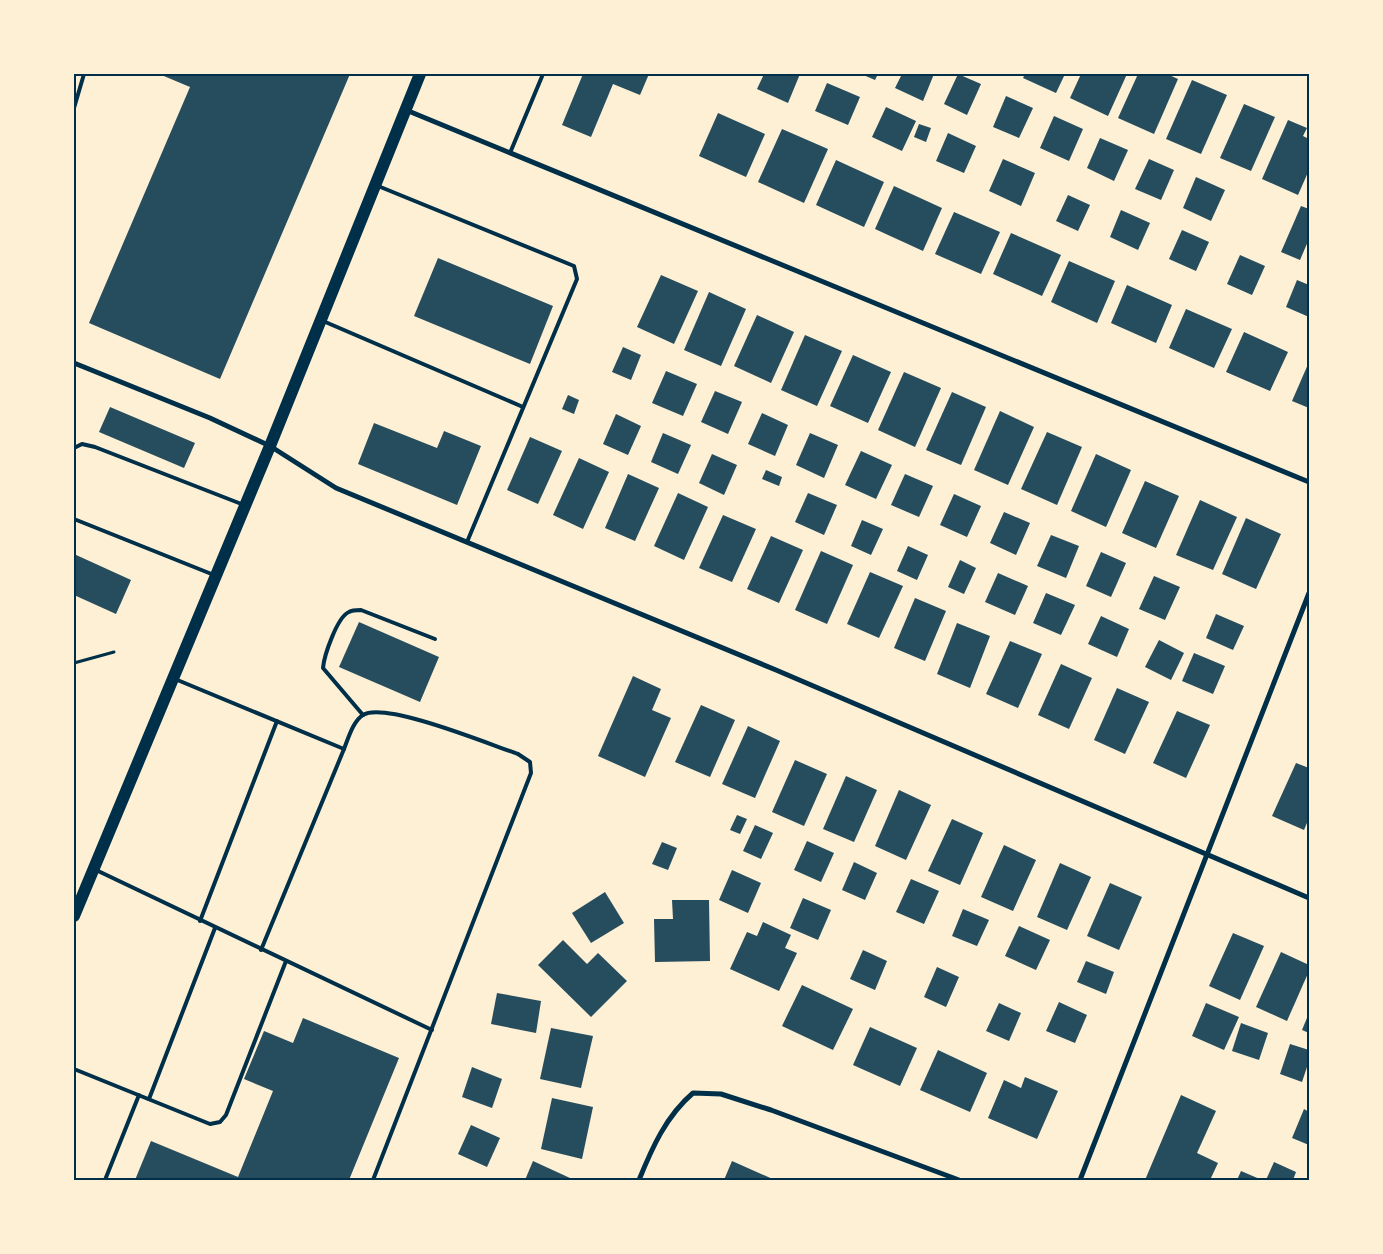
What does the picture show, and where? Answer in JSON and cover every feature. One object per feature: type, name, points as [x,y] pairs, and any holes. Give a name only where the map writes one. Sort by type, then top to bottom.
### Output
[{"type":"main road","points":[[74,916],[270,446],[420,74]]},
{"type":"street","points":[[406,110],[1309,482]]},
{"type":"street","points":[[74,363],[210,418],[270,446],[336,488],[776,670],[1207,856],[1309,898]]},
{"type":"street","points":[[1080,1180],[1309,593]]},
{"type":"street","points":[[639,1180],[664,1126],[680,1104],[693,1093],[721,1094],[958,1180]]},
{"type":"lane","points":[[74,108],[84,74]]},
{"type":"lane","points":[[510,153],[543,74]]},
{"type":"lane","points":[[375,185],[574,266],[577,278],[467,542]]},
{"type":"lane","points":[[321,320],[523,407]]},
{"type":"lane","points":[[74,448],[82,444],[95,447],[245,506]]},
{"type":"lane","points":[[74,519],[216,576]]},
{"type":"lane","points":[[363,715],[323,668],[324,660],[340,620],[348,612],[360,610],[435,639]]},
{"type":"lane","points":[[173,678],[344,748]]},
{"type":"lane","points":[[261,950],[344,748],[358,720],[363,715],[380,712],[417,719],[518,754],[530,762],[531,773],[373,1180]]},
{"type":"lane","points":[[200,921],[276,721]]},
{"type":"lane","points":[[94,869],[432,1030]]},
{"type":"lane","points":[[149,1099],[215,928]]},
{"type":"lane","points":[[74,1069],[210,1124],[220,1122],[226,1115],[286,961]]},
{"type":"lane","points":[[105,1180],[139,1096]]},
{"type":"path","points":[[74,663],[114,652]]},
{"type":"building","points":[[159,74],[350,74],[220,379],[89,323],[190,87]]},
{"type":"building","points":[[583,74],[649,74],[640,95],[613,84],[591,137],[562,125]]},
{"type":"building","points":[[764,74],[800,74],[788,103],[757,89]]},
{"type":"building","points":[[861,74],[878,74],[875,80]]},
{"type":"building","points":[[902,74],[934,74],[923,101],[895,88]]},
{"type":"building","points":[[958,74],[981,84],[967,115],[944,104]]},
{"type":"building","points":[[1025,74],[1065,74],[1056,93],[1023,78]]},
{"type":"building","points":[[1081,74],[1127,74],[1108,116],[1070,98]]},
{"type":"building","points":[[1138,74],[1167,74],[1178,79],[1154,134],[1118,118]]},
{"type":"building","points":[[1192,80],[1227,95],[1201,154],[1166,139]]},
{"type":"building","points":[[827,83],[860,97],[848,125],[815,111]]},
{"type":"building","points":[[1006,96],[1033,108],[1019,138],[993,127]]},
{"type":"building","points":[[1244,104],[1275,117],[1251,171],[1220,158]]},
{"type":"building","points":[[886,107],[916,121],[902,151],[872,137]]},
{"type":"building","points":[[718,113],[765,134],[746,177],[699,156]]},
{"type":"building","points":[[1054,116],[1083,129],[1069,161],[1040,148]]},
{"type":"building","points":[[1288,120],[1307,128],[1303,136],[1309,139],[1309,170],[1298,195],[1262,179]]},
{"type":"building","points":[[919,124],[931,128],[926,142],[914,137]]},
{"type":"building","points":[[782,129],[828,149],[804,203],[758,182]]},
{"type":"building","points":[[948,133],[976,146],[964,173],[936,161]]},
{"type":"building","points":[[1100,138],[1128,150],[1114,181],[1087,168]]},
{"type":"building","points":[[1003,159],[1035,173],[1021,206],[989,191]]},
{"type":"building","points":[[1149,159],[1174,170],[1161,200],[1135,189]]},
{"type":"building","points":[[836,160],[884,182],[864,227],[816,205]]},
{"type":"building","points":[[1196,177],[1225,190],[1211,221],[1183,208]]},
{"type":"building","points":[[894,186],[942,208],[923,251],[875,229]]},
{"type":"building","points":[[1068,195],[1090,205],[1078,231],[1056,221]]},
{"type":"building","points":[[1301,206],[1309,209],[1309,239],[1300,260],[1281,252]]},
{"type":"building","points":[[1121,210],[1150,223],[1138,250],[1110,237]]},
{"type":"building","points":[[954,212],[1000,232],[981,274],[935,254]]},
{"type":"building","points":[[1182,230],[1209,242],[1196,271],[1169,259]]},
{"type":"building","points":[[1011,233],[1061,255],[1042,296],[993,274]]},
{"type":"building","points":[[1240,255],[1265,266],[1252,295],[1227,284]]},
{"type":"building","points":[[438,258],[553,306],[530,364],[414,316]]},
{"type":"building","points":[[1069,261],[1115,281],[1097,323],[1051,302]]},
{"type":"building","points":[[661,275],[698,291],[674,344],[637,327]]},
{"type":"building","points":[[1297,280],[1309,285],[1309,317],[1286,307]]},
{"type":"building","points":[[1127,285],[1172,305],[1156,343],[1111,323]]},
{"type":"building","points":[[709,292],[746,309],[721,366],[684,350]]},
{"type":"building","points":[[1186,309],[1232,329],[1214,368],[1169,348]]},
{"type":"building","points":[[757,315],[794,332],[771,383],[734,366]]},
{"type":"building","points":[[1244,332],[1288,352],[1270,391],[1226,372]]},
{"type":"building","points":[[805,335],[842,351],[817,406],[781,390]]},
{"type":"building","points":[[623,347],[641,355],[631,380],[612,372]]},
{"type":"building","points":[[853,355],[891,372],[868,423],[830,406]]},
{"type":"building","points":[[1309,362],[1309,408],[1292,401]]},
{"type":"building","points":[[666,371],[697,384],[683,416],[652,403]]},
{"type":"building","points":[[904,372],[941,388],[915,447],[878,430]]},
{"type":"building","points":[[715,391],[742,402],[728,434],[701,422]]},
{"type":"building","points":[[952,392],[986,407],[961,465],[926,450]]},
{"type":"building","points":[[568,395],[579,400],[574,414],[562,409]]},
{"type":"building","points":[[110,407],[195,443],[184,468],[99,432]]},
{"type":"building","points":[[1000,411],[1034,427],[1008,485],[974,470]]},
{"type":"building","points":[[762,413],[788,425],[775,456],[748,444]]},
{"type":"building","points":[[616,414],[641,426],[628,455],[603,444]]},
{"type":"building","points":[[374,423],[437,448],[444,431],[481,446],[457,505],[358,464]]},
{"type":"building","points":[[1047,432],[1082,447],[1057,505],[1021,489]]},
{"type":"building","points":[[663,433],[691,445],[678,474],[651,462]]},
{"type":"building","points":[[810,433],[838,445],[824,478],[796,465]]},
{"type":"building","points":[[530,437],[562,451],[538,504],[507,490]]},
{"type":"building","points":[[861,451],[892,465],[876,499],[845,485]]},
{"type":"building","points":[[712,454],[737,465],[724,495],[699,483]]},
{"type":"building","points":[[1096,454],[1131,470],[1106,527],[1071,511]]},
{"type":"building","points":[[579,458],[609,472],[583,529],[553,515]]},
{"type":"building","points":[[766,470],[782,477],[779,486],[762,479]]},
{"type":"building","points":[[628,474],[659,488],[635,541],[605,528]]},
{"type":"building","points":[[905,474],[933,486],[919,517],[891,505]]},
{"type":"building","points":[[1145,481],[1179,496],[1156,548],[1122,533]]},
{"type":"building","points":[[678,493],[708,507],[684,560],[654,546]]},
{"type":"building","points":[[808,493],[837,505],[824,535],[795,522]]},
{"type":"building","points":[[954,494],[981,506],[967,537],[940,525]]},
{"type":"building","points":[[1200,500],[1237,517],[1213,570],[1176,555]]},
{"type":"building","points":[[1004,512],[1030,523],[1016,555],[990,543]]},
{"type":"building","points":[[723,515],[756,529],[732,582],[699,568]]},
{"type":"building","points":[[1246,518],[1281,534],[1256,589],[1222,574]]},
{"type":"building","points":[[862,520],[883,529],[871,555],[851,546]]},
{"type":"building","points":[[1051,535],[1079,546],[1066,578],[1037,566]]},
{"type":"building","points":[[771,536],[803,550],[779,603],[747,589]]},
{"type":"building","points":[[908,546],[928,555],[917,580],[897,571]]},
{"type":"building","points":[[821,551],[853,565],[827,624],[795,610]]},
{"type":"building","points":[[1101,552],[1126,563],[1111,597],[1086,586]]},
{"type":"building","points":[[74,554],[131,580],[116,614],[74,595]]},
{"type":"building","points":[[960,560],[976,568],[964,594],[948,587]]},
{"type":"building","points":[[870,572],[903,586],[879,638],[847,624]]},
{"type":"building","points":[[998,573],[1028,586],[1015,615],[985,602]]},
{"type":"building","points":[[1154,576],[1180,587],[1165,620],[1139,609]]},
{"type":"building","points":[[1046,593],[1075,605],[1061,635],[1033,623]]},
{"type":"building","points":[[915,598],[946,611],[925,661],[894,648]]},
{"type":"building","points":[[1216,614],[1244,626],[1233,650],[1206,638]]},
{"type":"building","points":[[1101,616],[1129,629],[1117,657],[1088,644]]},
{"type":"building","points":[[359,622],[439,657],[420,702],[339,667]]},
{"type":"building","points":[[957,623],[990,636],[970,688],[937,674]]},
{"type":"building","points":[[1159,640],[1184,653],[1171,680],[1145,667]]},
{"type":"building","points":[[1010,641],[1042,654],[1018,708],[986,694]]},
{"type":"building","points":[[1194,653],[1225,666],[1213,694],[1182,681]]},
{"type":"building","points":[[1061,664],[1092,678],[1069,729],[1038,715]]},
{"type":"building","points":[[633,676],[661,689],[652,710],[671,718],[645,777],[598,756]]},
{"type":"building","points":[[1117,688],[1149,702],[1125,754],[1094,740]]},
{"type":"building","points":[[701,705],[735,720],[710,777],[675,762]]},
{"type":"building","points":[[1177,711],[1210,725],[1186,778],[1153,763]]},
{"type":"building","points":[[748,726],[780,741],[755,798],[722,784]]},
{"type":"building","points":[[795,760],[827,774],[804,826],[772,812]]},
{"type":"building","points":[[1296,763],[1309,768],[1309,818],[1304,830],[1272,816]]},
{"type":"building","points":[[846,776],[877,790],[854,842],[823,829]]},
{"type":"building","points":[[899,790],[931,805],[906,860],[875,846]]},
{"type":"building","points":[[737,815],[747,819],[740,834],[730,830]]},
{"type":"building","points":[[952,819],[983,833],[960,885],[928,871]]},
{"type":"building","points":[[755,825],[773,833],[761,859],[743,851]]},
{"type":"building","points":[[807,841],[834,853],[821,882],[794,870]]},
{"type":"building","points":[[662,842],[677,848],[668,870],[652,864]]},
{"type":"building","points":[[1004,845],[1036,860],[1013,911],[981,897]]},
{"type":"building","points":[[854,862],[877,873],[865,900],[842,890]]},
{"type":"building","points":[[1060,863],[1091,877],[1067,930],[1037,917]]},
{"type":"building","points":[[732,870],[761,883],[748,913],[719,900]]},
{"type":"building","points":[[911,879],[939,891],[924,924],[896,912]]},
{"type":"building","points":[[1110,883],[1142,897],[1119,950],[1087,936]]},
{"type":"building","points":[[605,892],[624,923],[591,943],[572,913]]},
{"type":"building","points":[[803,898],[831,910],[818,940],[790,928]]},
{"type":"building","points":[[672,900],[709,900],[710,961],[655,962],[654,919],[673,919]]},
{"type":"building","points":[[963,909],[989,920],[977,946],[952,936]]},
{"type":"building","points":[[763,922],[791,935],[785,948],[797,953],[779,991],[730,969],[747,932],[757,936]]},
{"type":"building","points":[[1019,926],[1050,940],[1036,970],[1005,956]]},
{"type":"building","points":[[1233,933],[1264,946],[1240,1000],[1209,986]]},
{"type":"building","points":[[563,940],[587,964],[598,953],[627,981],[591,1017],[538,965]]},
{"type":"building","points":[[863,950],[887,961],[875,990],[850,979]]},
{"type":"building","points":[[1281,952],[1309,965],[1309,971],[1287,1021],[1256,1007]]},
{"type":"building","points":[[1086,961],[1114,972],[1106,994],[1077,982]]},
{"type":"building","points":[[937,967],[959,977],[946,1007],[924,997]]},
{"type":"building","points":[[802,985],[853,1009],[833,1050],[782,1026]]},
{"type":"building","points":[[497,993],[541,1001],[536,1033],[491,1024]]},
{"type":"building","points":[[1059,1002],[1087,1015],[1075,1043],[1046,1031]]},
{"type":"building","points":[[999,1003],[1021,1013],[1009,1041],[986,1031]]},
{"type":"building","points":[[1206,1003],[1239,1017],[1224,1050],[1192,1036]]},
{"type":"building","points":[[1309,1013],[1309,1033],[1302,1030]]},
{"type":"building","points":[[303,1018],[399,1058],[349,1180],[135,1180],[151,1141],[238,1177],[273,1091],[244,1079],[264,1031],[293,1043]]},
{"type":"building","points":[[1241,1023],[1268,1033],[1259,1060],[1232,1051]]},
{"type":"building","points":[[870,1027],[917,1048],[900,1086],[853,1065]]},
{"type":"building","points":[[551,1028],[593,1036],[581,1088],[540,1079]]},
{"type":"building","points":[[1290,1044],[1309,1050],[1309,1061],[1302,1082],[1280,1074]]},
{"type":"building","points":[[938,1050],[987,1073],[970,1112],[920,1090]]},
{"type":"building","points":[[472,1067],[502,1079],[492,1108],[462,1097]]},
{"type":"building","points":[[1025,1077],[1058,1091],[1037,1139],[988,1118],[1004,1080],[1021,1088]]},
{"type":"building","points":[[1181,1095],[1216,1111],[1197,1153],[1218,1163],[1210,1180],[1145,1180]]},
{"type":"building","points":[[552,1098],[593,1107],[582,1159],[541,1149]]},
{"type":"building","points":[[1304,1109],[1309,1112],[1309,1145],[1292,1138]]},
{"type":"building","points":[[471,1125],[500,1138],[487,1167],[458,1154]]},
{"type":"building","points":[[533,1161],[570,1178],[569,1180],[525,1180]]},
{"type":"building","points":[[732,1161],[775,1180],[724,1180]]},
{"type":"building","points":[[1274,1162],[1296,1172],[1293,1180],[1266,1180]]},
{"type":"building","points":[[1241,1171],[1262,1180],[1237,1180]]}]
